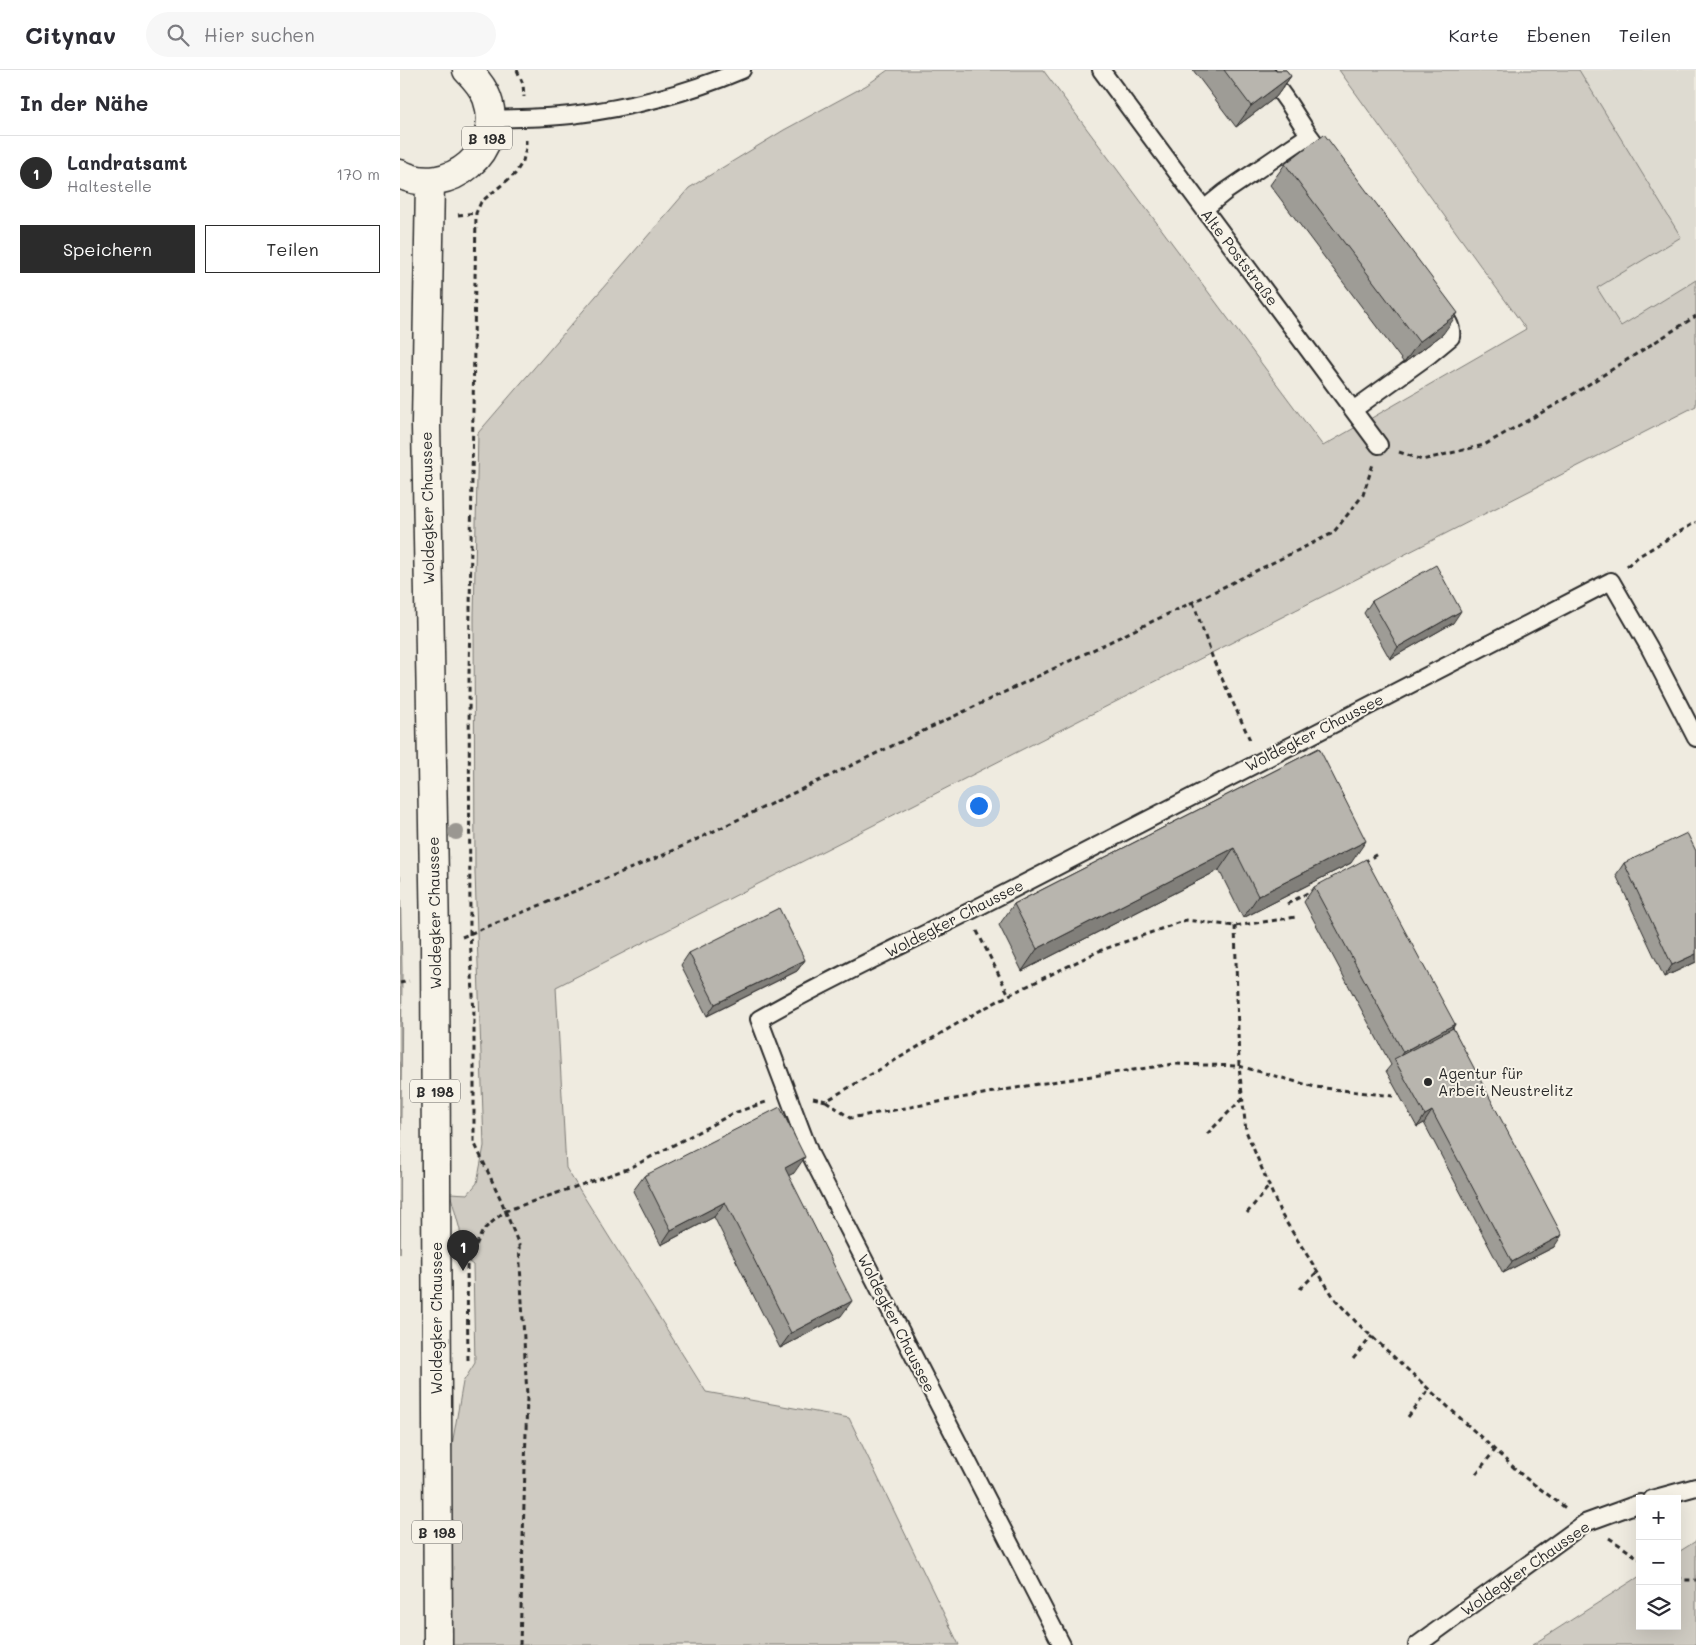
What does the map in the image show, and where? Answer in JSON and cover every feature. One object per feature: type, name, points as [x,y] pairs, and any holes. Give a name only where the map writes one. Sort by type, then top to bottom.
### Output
[{"type":"main road","name":"B 198","points":[[400,174],[408,178],[430,181],[448,178],[465,169],[479,156],[487,138],[491,119],[486,97],[476,80],[466,70]]},
{"type":"main road","name":"Woldegker Chaussee","points":[[430,181],[426,424],[434,950],[438,1645]]},
{"type":"lane","points":[[491,119],[570,115],[618,108],[704,86],[742,70]]},
{"type":"lane","name":"Alte Poststraße","points":[[1101,70],[1379,445]]},
{"type":"lane","points":[[1265,70],[1309,136],[1338,174]]},
{"type":"lane","points":[[1204,209],[1225,192],[1309,136]]},
{"type":"lane","points":[[1353,410],[1451,337],[1452,330],[1450,325],[1427,293]]},
{"type":"lane","points":[[1611,581],[1649,647],[1696,738]]},
{"type":"lane","name":"Woldegker Chaussee","points":[[1062,1645],[811,1156],[759,1019],[808,991],[968,913],[1259,761],[1611,581]]},
{"type":"lane","points":[[1668,1495],[1696,1488]]},
{"type":"lane","name":"Woldegker Chaussee","points":[[1416,1645],[1585,1523],[1636,1504]]},
{"type":"path","points":[[517,70],[523,84],[526,148],[515,174],[481,202],[476,213],[469,675],[470,933],[474,1016],[474,1142],[519,1246],[527,1396],[520,1645]]},
{"type":"path","points":[[434,950],[470,933],[666,854],[1333,533],[1363,495],[1379,445],[1422,460],[1484,445],[1564,400],[1696,316]]},
{"type":"path","points":[[1611,581],[1639,556],[1696,522]]},
{"type":"path","points":[[1193,602],[1213,659],[1259,761]]},
{"type":"path","points":[[1362,863],[1379,853]]},
{"type":"path","points":[[1287,904],[1321,886]]},
{"type":"path","points":[[968,913],[1009,995]]},
{"type":"path","points":[[826,1101],[1009,995],[1099,951],[1186,920],[1236,926],[1297,917]]},
{"type":"path","points":[[1236,926],[1240,1066],[1246,1131],[1281,1214],[1335,1299],[1356,1322],[1523,1476],[1585,1523],[1636,1556]]},
{"type":"path","points":[[468,1360],[467,1265],[483,1230],[505,1211],[630,1168],[734,1113],[788,1094],[826,1101],[850,1118],[1038,1084],[1174,1064],[1240,1066],[1315,1087],[1393,1096]]},
{"type":"path","points":[[1207,1134],[1242,1099]]},
{"type":"path","points":[[1246,1214],[1269,1186]]},
{"type":"path","points":[[1300,1289],[1318,1271]]},
{"type":"path","points":[[1352,1359],[1372,1336]]},
{"type":"path","points":[[1408,1417],[1430,1389]]},
{"type":"path","points":[[1476,1474],[1495,1450]]},
{"type":"path","points":[[1681,1579],[1696,1580]]},
{"type":"shaded area","points":[[888,70],[1043,70],[1323,446],[1526,329],[1339,70],[1579,70],[1681,237],[1597,288],[1621,326],[1696,280],[1696,406],[556,987],[566,1168],[706,1392],[849,1418],[959,1645],[451,1645],[451,1451],[463,1382],[475,1363],[473,1265],[461,1256],[460,1230],[450,1193],[468,1194],[477,1183],[484,1146],[475,872],[474,616],[478,433],[689,188],[784,130],[867,85]]},
{"type":"shaded area","points":[[1579,70],[1696,70],[1696,280],[1620,327],[1597,288],[1680,237]]},
{"type":"shaded area","points":[[400,876],[402,970],[400,1254]]},
{"type":"shaded area","points":[[1696,1541],[1696,1645],[1532,1645],[1636,1579],[1636,1630],[1681,1630],[1681,1550]]},
{"type":"building","points":[[1224,70],[1286,70],[1291,76],[1251,106]]},
{"type":"building","points":[[1324,134],[1458,313],[1419,342],[1285,164]]},
{"type":"building","points":[[1436,565],[1461,611],[1398,647],[1372,601]]},
{"type":"building","points":[[1319,748],[1366,841],[1258,896],[1234,848],[1037,949],[1014,904]]},
{"type":"building","points":[[1687,833],[1696,851],[1696,954],[1672,965],[1624,863]]},
{"type":"building","points":[[1366,859],[1455,1024],[1403,1052],[1314,887]]},
{"type":"building","points":[[779,908],[805,960],[715,1004],[689,953]]},
{"type":"building","points":[[1453,1028],[1562,1235],[1512,1262],[1432,1111],[1425,1115],[1394,1059]]},
{"type":"building","points":[[780,1107],[805,1157],[785,1168],[852,1301],[791,1333],[725,1202],[671,1230],[644,1176]]},
{"type":"place","name":"Agentur für Arbeit Neustrelitz","points":[[1428,1082]]},
{"type":"place","name":"Landratsamt","points":[[463,1271]]}]
